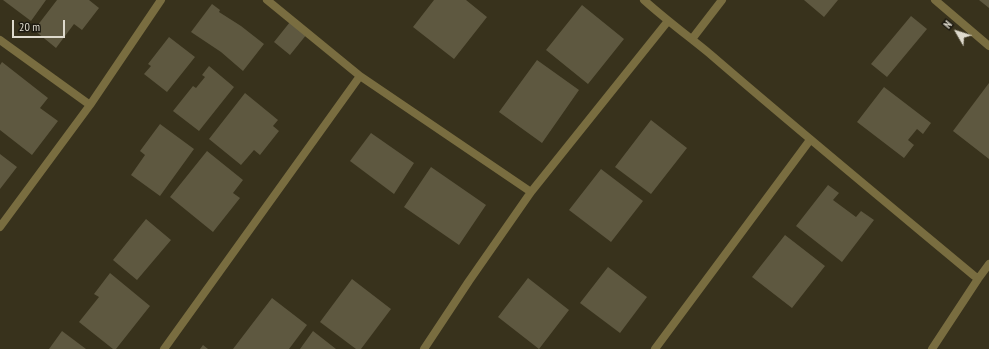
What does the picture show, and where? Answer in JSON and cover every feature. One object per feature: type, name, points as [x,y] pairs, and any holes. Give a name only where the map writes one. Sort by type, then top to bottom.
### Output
[{"type":"street","points":[[0,228],[90,105],[161,0]]},
{"type":"street","points":[[267,0],[360,76],[531,192]]},
{"type":"street","points":[[644,0],[978,279]]},
{"type":"street","points":[[692,39],[722,0]]},
{"type":"street","points":[[935,0],[989,46]]},
{"type":"street","points":[[424,349],[468,281],[531,192],[668,21]]},
{"type":"street","points":[[0,40],[90,105]]},
{"type":"street","points":[[164,349],[360,76]]},
{"type":"street","points":[[655,349],[810,140]]},
{"type":"street","points":[[932,349],[989,264]]},
{"type":"building","points":[[3,0],[46,0],[31,21]]},
{"type":"building","points":[[57,0],[89,0],[99,8],[82,30],[74,24],[56,48],[34,30]]},
{"type":"building","points":[[434,0],[466,0],[487,17],[454,59],[413,27]]},
{"type":"building","points":[[804,0],[838,0],[824,17]]},
{"type":"building","points":[[979,0],[989,0],[989,8]]},
{"type":"building","points":[[212,4],[220,10],[219,12],[241,26],[264,44],[243,71],[221,52],[191,32]]},
{"type":"building","points":[[582,5],[624,39],[588,84],[546,50]]},
{"type":"building","points":[[911,16],[927,29],[887,77],[871,64]]},
{"type":"building","points":[[290,22],[307,34],[290,55],[274,42]]},
{"type":"building","points":[[169,37],[195,57],[167,92],[144,74],[151,66],[148,64]]},
{"type":"building","points":[[537,60],[579,90],[542,143],[499,112]]},
{"type":"building","points":[[2,62],[48,98],[40,108],[58,121],[32,155],[0,130],[0,65]]},
{"type":"building","points":[[209,66],[234,87],[199,131],[173,111],[193,86],[196,88],[205,77],[202,75]]},
{"type":"building","points":[[989,83],[989,159],[953,131]]},
{"type":"building","points":[[884,87],[931,123],[923,134],[917,129],[908,140],[914,145],[904,158],[857,122]]},
{"type":"building","points":[[245,93],[278,120],[273,126],[279,131],[260,155],[254,150],[241,165],[209,139]]},
{"type":"building","points":[[651,120],[687,148],[651,194],[615,167]]},
{"type":"building","points":[[160,124],[194,149],[160,196],[131,175],[145,155],[140,151]]},
{"type":"building","points":[[371,133],[414,163],[394,194],[350,161]]},
{"type":"building","points":[[207,151],[243,180],[233,193],[240,198],[213,232],[170,197]]},
{"type":"building","points":[[0,154],[17,167],[0,189]]},
{"type":"building","points":[[431,167],[486,205],[459,245],[404,207]]},
{"type":"building","points":[[601,169],[643,201],[611,242],[569,210]]},
{"type":"building","points":[[828,185],[839,193],[833,200],[856,217],[861,211],[874,220],[842,262],[796,226]]},
{"type":"building","points":[[146,219],[171,240],[137,280],[113,260]]},
{"type":"building","points":[[785,235],[825,266],[792,308],[752,277]]},
{"type":"building","points":[[608,267],[647,297],[620,333],[580,303]]},
{"type":"building","points":[[110,273],[150,306],[116,349],[113,349],[79,322],[99,297],[94,294]]},
{"type":"building","points":[[528,278],[569,310],[539,349],[498,317]]},
{"type":"building","points":[[352,279],[391,309],[361,349],[356,349],[320,322]]},
{"type":"building","points":[[272,298],[307,325],[289,349],[233,349]]},
{"type":"building","points":[[62,331],[86,349],[49,349]]},
{"type":"building","points":[[313,331],[336,349],[300,349]]},
{"type":"building","points":[[203,345],[208,349],[200,349]]}]
